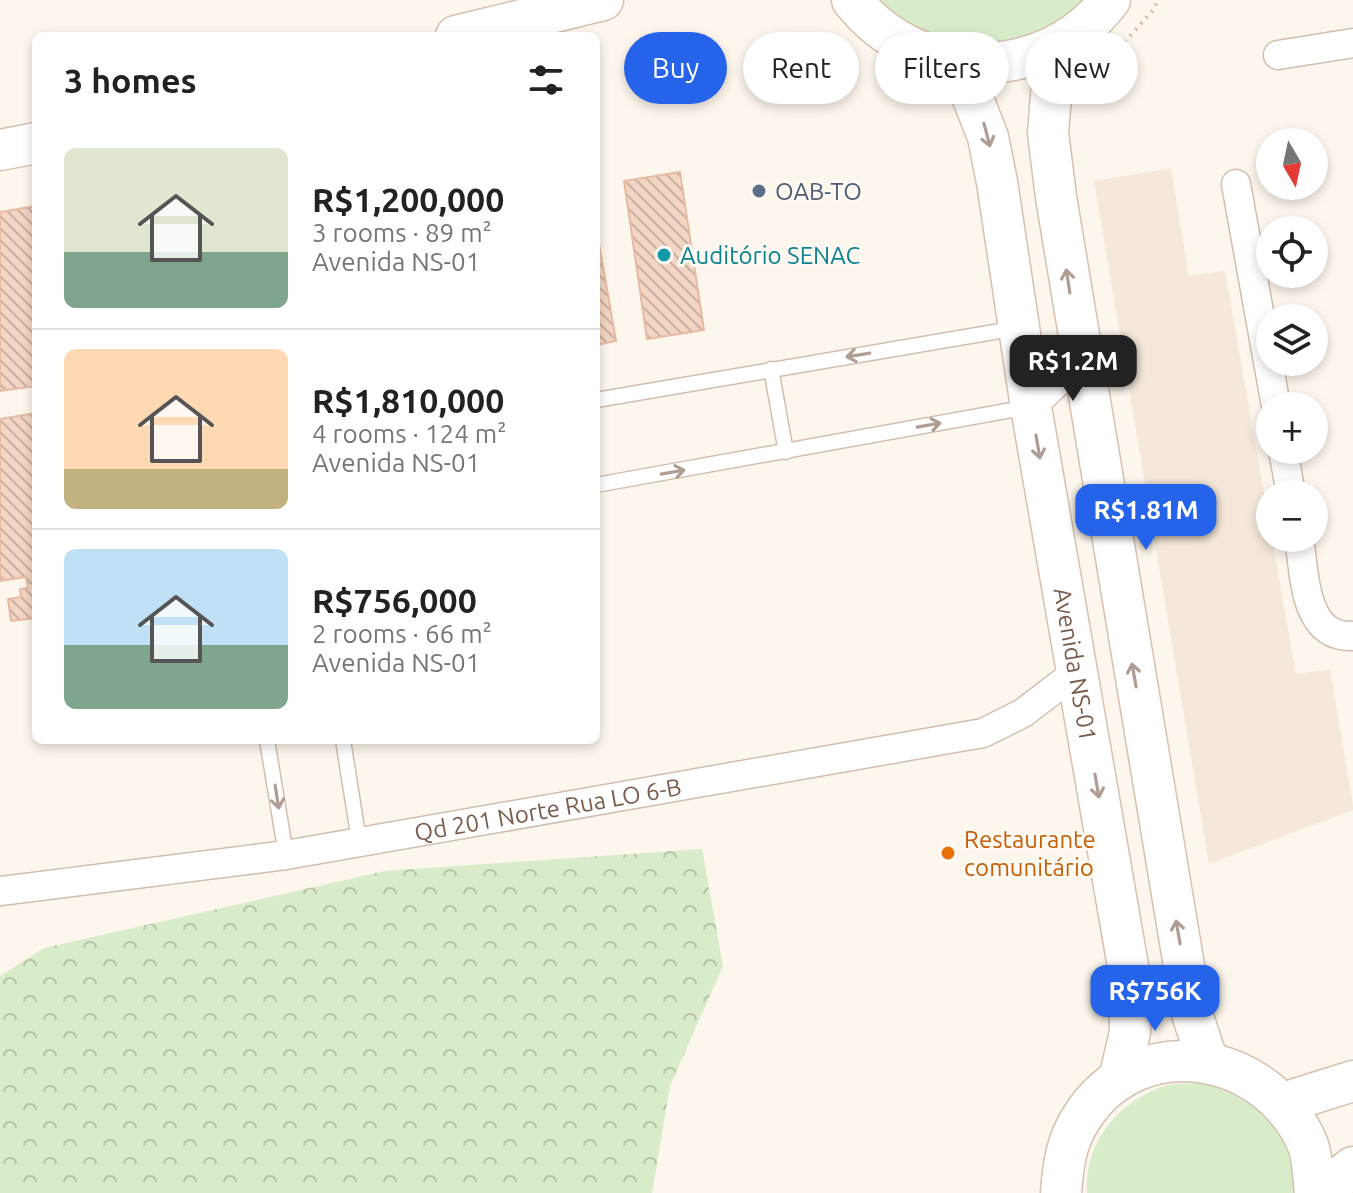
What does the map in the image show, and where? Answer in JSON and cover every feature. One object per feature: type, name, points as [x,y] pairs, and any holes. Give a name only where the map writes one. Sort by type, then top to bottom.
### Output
[{"type":"street","points":[[472,32],[603,0]]},
{"type":"street","points":[[852,0],[885,32]]},
{"type":"street","points":[[1078,32],[1110,0]]},
{"type":"street","points":[[1278,55],[1353,43]]},
{"type":"street","name":"Avenida NS-01","points":[[975,104],[988,137],[1031,407],[1129,972],[1130,1032],[1119,1080]]},
{"type":"street","points":[[1050,104],[1048,133],[1080,361],[1192,1014],[1208,1062]]},
{"type":"street","points":[[0,150],[32,144]]},
{"type":"street","points":[[1236,184],[1273,392]]},
{"type":"street","points":[[1031,407],[1080,361]]},
{"type":"street","points":[[1301,552],[1311,608],[1325,629],[1337,635],[1353,636]]},
{"type":"street","name":"Qd 201 Norte Rua LO 6-B","points":[[0,891],[286,855],[983,733],[1023,713],[1078,671]]},
{"type":"street","points":[[1061,1193],[1064,1157],[1080,1119],[1096,1099],[1119,1080],[1139,1070],[1173,1061],[1208,1062],[1249,1076],[1283,1103],[1309,1146],[1317,1193],[1353,1167]]},
{"type":"street","points":[[1283,1103],[1353,1081]]},
{"type":"lane","points":[[600,399],[1018,328]]},
{"type":"lane","points":[[771,369],[786,452]]},
{"type":"lane","points":[[600,484],[1031,407]]},
{"type":"lane","points":[[268,744],[286,855]]},
{"type":"lane","points":[[344,744],[359,841]]},
{"type":"path","points":[[1134,32],[1155,8],[1157,0]]},
{"type":"shaded area","points":[[1171,168],[1189,276],[1225,271],[1256,447],[1256,464],[1259,464],[1262,480],[1256,480],[1256,552],[1275,552],[1296,674],[1330,669],[1353,805],[1353,810],[1209,864],[1094,181]]},
{"type":"green space","points":[[872,0],[1091,0],[1071,20],[1043,32],[1025,32],[1025,40],[1009,47],[1009,32],[919,32]]},
{"type":"green space","points":[[702,849],[723,966],[670,1086],[652,1193],[0,1193],[0,976],[44,948],[385,871]]},
{"type":"green space","points":[[1205,1083],[1244,1100],[1271,1121],[1288,1151],[1295,1193],[1087,1193],[1087,1175],[1097,1142],[1117,1115],[1145,1094],[1161,1087]]},
{"type":"building","name":"Auditório SENAC","points":[[680,172],[704,330],[647,339],[624,181]]},
{"type":"building","points":[[32,207],[32,387],[0,391],[0,212]]},
{"type":"building","points":[[600,250],[616,341],[600,344]]},
{"type":"building","points":[[32,414],[32,618],[11,621],[8,599],[21,597],[20,589],[28,588],[26,577],[0,581],[0,419]]},
{"type":"place","name":"OAB-TO","points":[[759,191]]},
{"type":"place","name":"Auditório SENAC","points":[[664,255]]},
{"type":"place","name":"Restaurante comunitário","points":[[948,853]]}]
